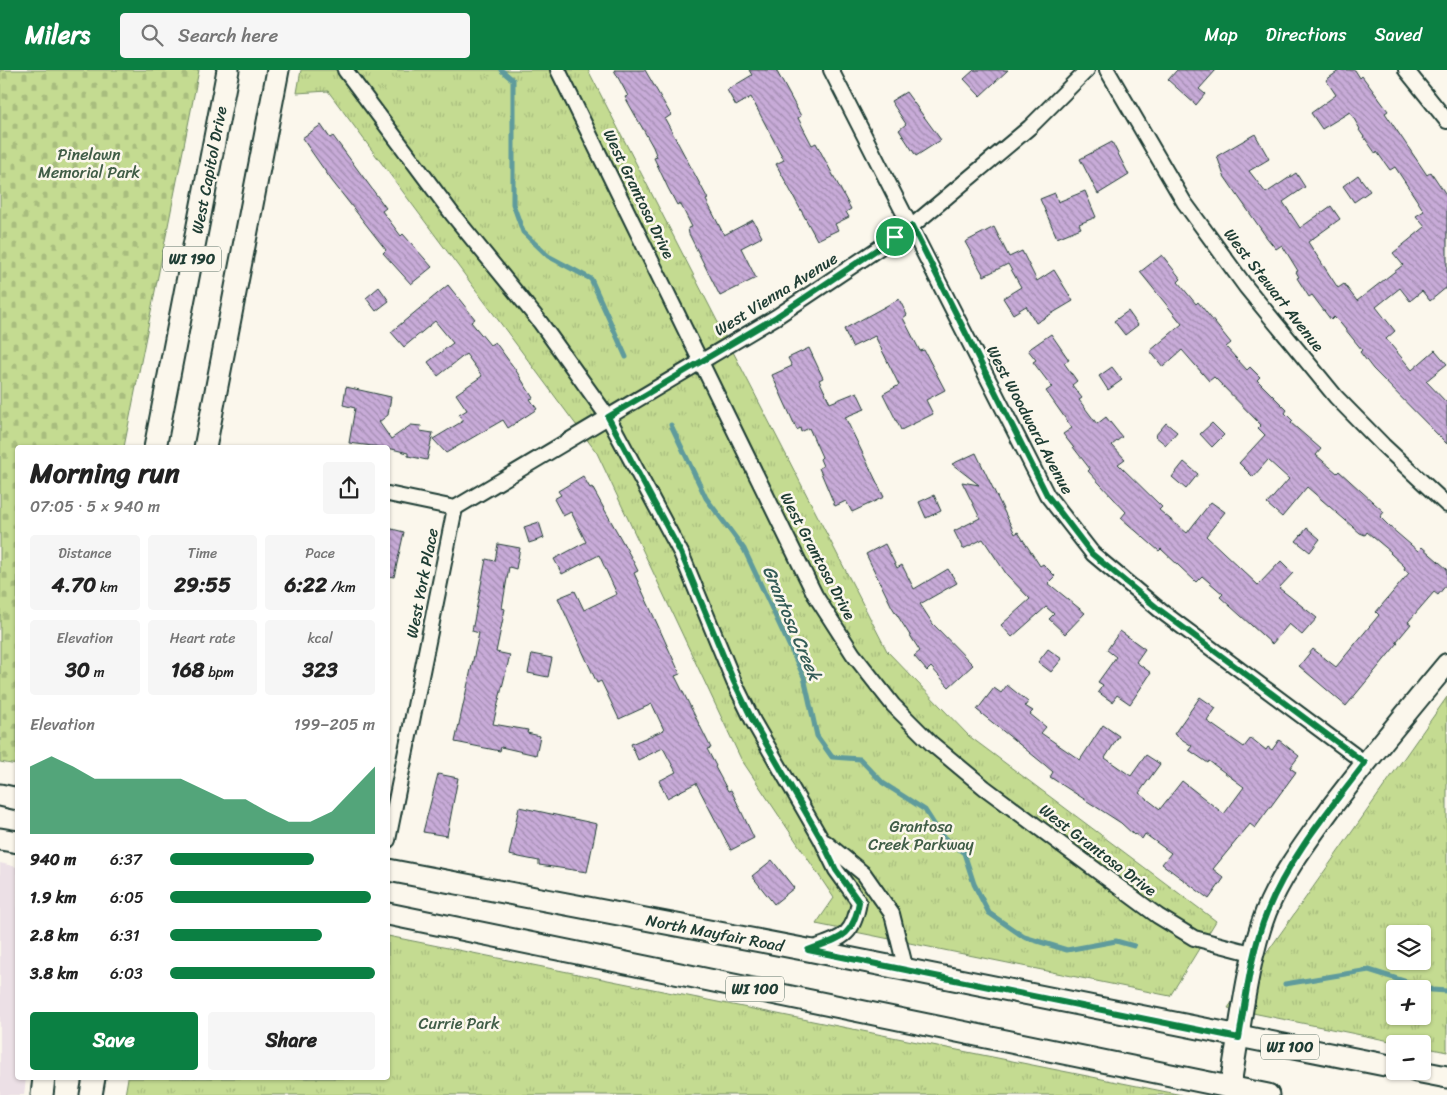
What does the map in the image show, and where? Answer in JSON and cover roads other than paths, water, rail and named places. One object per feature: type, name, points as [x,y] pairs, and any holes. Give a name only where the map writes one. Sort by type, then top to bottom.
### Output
[{"type":"main road","name":"West Capitol Drive","points":[[156,445],[228,70]]},
{"type":"main road","name":"WI 190","points":[[207,445],[274,76]]},
{"type":"main road","points":[[0,795],[15,798]]},
{"type":"main road","points":[[0,839],[15,842]]},
{"type":"main road","name":"North Mayfair Road","points":[[390,870],[808,950],[1239,1038],[1386,1065]]},
{"type":"main road","name":"WI 100","points":[[390,914],[1230,1091],[1268,1095]]},
{"type":"main road","points":[[1431,1074],[1446,1077]]},
{"type":"main road","points":[[42,1095],[44,1080]]},
{"type":"main road","points":[[91,1095],[94,1080]]},
{"type":"street","points":[[345,70],[453,214],[540,322],[608,417],[681,553],[734,682],[753,721],[821,839],[836,870],[859,902],[856,920],[842,937],[808,950]]},
{"type":"street","name":"West Grantosa Drive","points":[[558,70],[815,595],[853,654],[893,705],[932,744],[985,788],[1158,916],[1194,938],[1255,954]]},
{"type":"street","name":"West Woodward Avenue","points":[[832,70],[1047,495],[1092,554],[1161,611],[1365,763]]},
{"type":"street","name":"West Vienna Avenue","points":[[455,508],[776,317],[912,226],[1030,127],[1087,70]]},
{"type":"street","name":"West Stewart Avenue","points":[[1107,70],[1184,202],[1246,286],[1336,397],[1447,505]]},
{"type":"street","points":[[1406,70],[1447,121]]},
{"type":"street","points":[[390,494],[455,508]]},
{"type":"street","name":"West York Place","points":[[390,830],[455,508]]},
{"type":"street","points":[[1230,1091],[1255,954],[1266,913],[1278,889],[1314,832],[1365,763],[1447,664]]},
{"type":"street","points":[[821,839],[864,874],[892,914],[906,970]]},
{"type":"waterway","name":"Grantosa Creek","points":[[501,70],[513,80],[513,204],[523,232],[548,256],[591,279],[626,357]]},
{"type":"waterway","name":"Grantosa Creek","points":[[671,425],[706,498],[744,549],[804,677],[817,736],[832,757],[860,759],[883,783],[925,810],[941,835],[964,853],[974,884],[989,913],[1024,937],[1067,950],[1116,941],[1134,946]]},
{"type":"waterway","points":[[1285,984],[1369,970],[1432,990],[1447,991]]},
{"type":"park label","name":"Pinelawn Memorial Park","points":[[89,163]]},
{"type":"park label","name":"Grantosa Creek Parkway","points":[[921,835]]},
{"type":"park label","name":"Currie Park","points":[[459,1023]]}]
